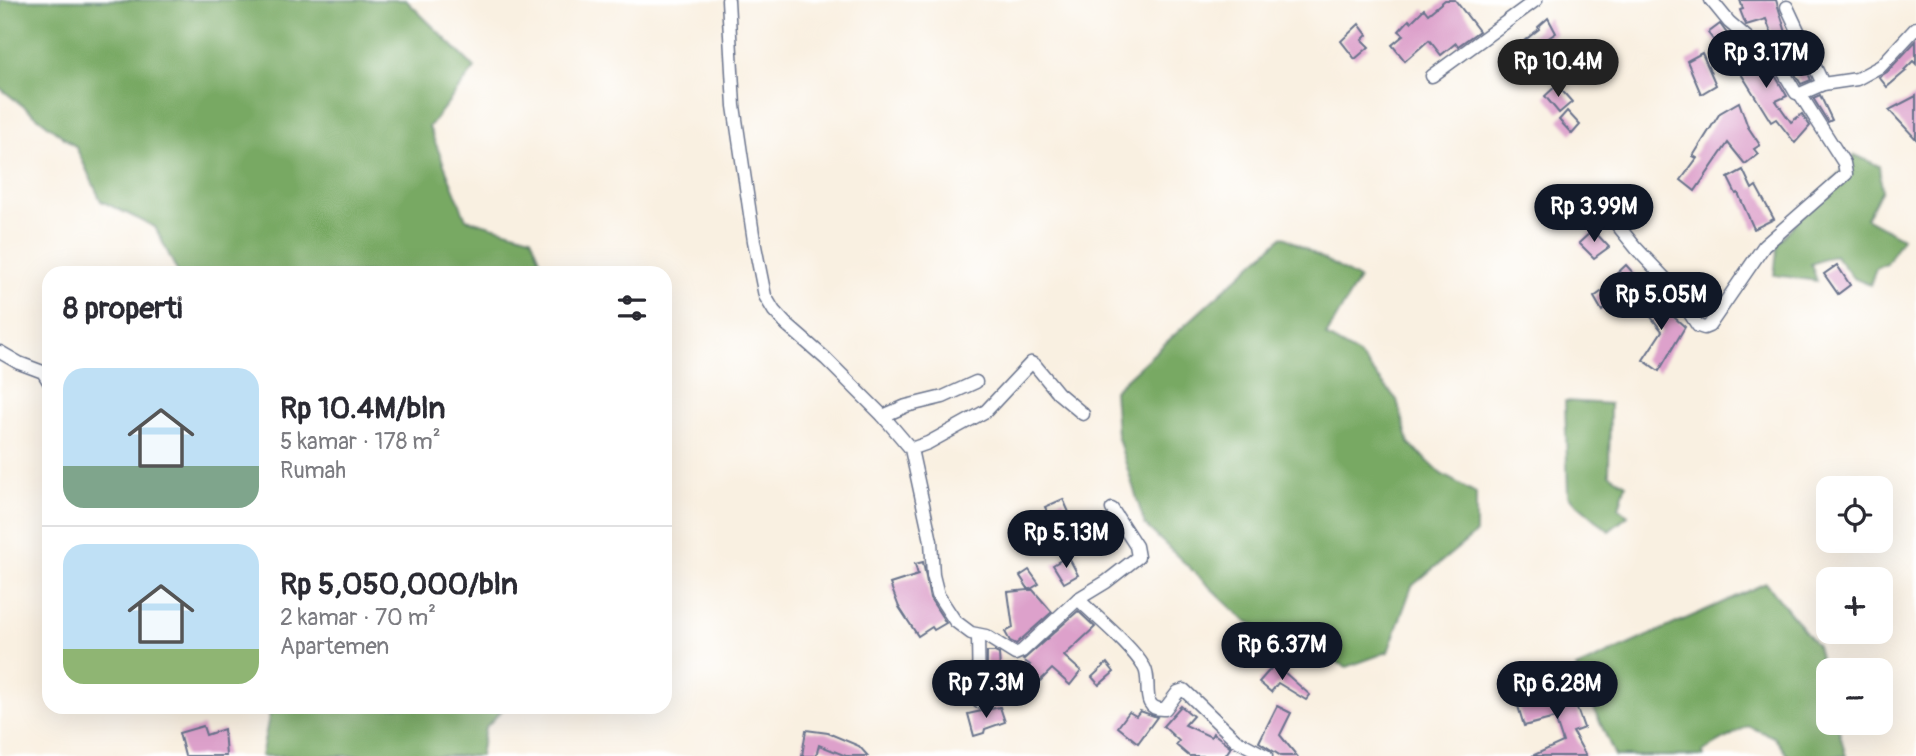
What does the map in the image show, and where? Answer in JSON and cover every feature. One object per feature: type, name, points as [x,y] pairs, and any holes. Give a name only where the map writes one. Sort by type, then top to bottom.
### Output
[{"type":"street","points":[[728,0],[734,106],[765,296],[786,324],[826,359],[883,416],[911,449],[931,541],[933,575],[938,595],[955,621],[971,633],[985,636],[1015,654],[1023,651],[1078,599],[1106,582],[1138,556],[1136,546],[1112,509]]},
{"type":"street","points":[[1432,76],[1536,0]]},
{"type":"street","points":[[1606,211],[1672,286],[1697,325],[1702,328],[1709,326],[1764,246],[1846,174],[1844,163],[1780,66],[1729,22],[1711,0]]},
{"type":"street","points":[[1787,6],[1824,84]]},
{"type":"street","points":[[1800,94],[1824,84],[1857,79],[1881,66],[1916,28]]},
{"type":"street","points":[[0,352],[42,372]]},
{"type":"street","points":[[911,449],[928,443],[986,411],[996,403],[1028,364],[1035,365],[1058,393],[1083,414]]},
{"type":"street","points":[[883,416],[906,406],[943,397],[976,382]]},
{"type":"street","points":[[1078,599],[1138,657],[1149,677],[1146,695],[1150,702],[1160,709],[1165,709],[1178,692],[1184,690],[1236,740],[1266,756]]},
{"type":"street","points":[[978,635],[979,702]]},
{"type":"green space","points":[[0,0],[406,0],[475,68],[429,127],[466,219],[531,237],[543,266],[174,266],[155,227],[101,201],[76,147],[0,88]]},
{"type":"green space","points":[[1855,155],[1879,166],[1882,190],[1866,218],[1902,238],[1887,264],[1876,268],[1870,285],[1853,278],[1835,255],[1811,264],[1817,281],[1774,275],[1778,243]]},
{"type":"green space","points":[[1283,236],[1359,279],[1326,336],[1359,355],[1397,400],[1409,443],[1441,474],[1476,493],[1476,533],[1412,586],[1388,652],[1347,667],[1244,620],[1145,525],[1117,435],[1114,390]]},
{"type":"green space","points":[[1565,401],[1610,404],[1609,474],[1626,484],[1619,508],[1628,516],[1609,531],[1568,496]]},
{"type":"green space","points":[[1766,583],[1817,646],[1820,658],[1816,658],[1816,735],[1840,735],[1846,756],[1788,756],[1774,737],[1748,726],[1702,752],[1704,756],[1615,756],[1576,668]]},
{"type":"green space","points":[[270,714],[498,714],[485,728],[480,756],[261,756]]},
{"type":"building","points":[[1445,0],[1455,0],[1479,31],[1458,46],[1456,43],[1441,55],[1429,40],[1405,61],[1392,45],[1404,35],[1399,31],[1424,9],[1428,14]]},
{"type":"building","points":[[1740,0],[1776,0],[1792,52],[1797,49],[1811,80],[1801,84],[1787,61],[1770,46],[1775,43],[1766,19],[1746,25],[1740,10],[1743,9]]},
{"type":"building","points":[[1548,18],[1556,33],[1544,41],[1561,60],[1571,52],[1583,68],[1563,83],[1549,64],[1530,77],[1521,63],[1525,60],[1523,56],[1531,50],[1524,41]]},
{"type":"building","points":[[1359,24],[1367,35],[1362,40],[1369,47],[1355,59],[1341,41]]},
{"type":"building","points":[[1720,24],[1731,39],[1719,47],[1708,33]]},
{"type":"building","points":[[1736,40],[1751,57],[1754,55],[1773,72],[1787,96],[1776,101],[1791,122],[1802,114],[1810,126],[1795,143],[1776,119],[1771,122],[1725,48]]},
{"type":"building","points":[[1916,41],[1916,64],[1913,61],[1904,70],[1906,71],[1887,87],[1879,77]]},
{"type":"building","points":[[1702,53],[1716,85],[1701,94],[1687,61]]},
{"type":"building","points":[[1557,85],[1572,102],[1559,113],[1545,96]]},
{"type":"building","points":[[1820,95],[1832,120],[1828,122],[1813,98]]},
{"type":"building","points":[[1916,96],[1916,139],[1889,110]]},
{"type":"building","points":[[1739,102],[1748,127],[1760,145],[1754,149],[1758,154],[1745,164],[1728,143],[1695,191],[1681,180],[1697,158],[1693,156],[1720,113]]},
{"type":"building","points":[[1567,111],[1580,125],[1572,134],[1559,120]]},
{"type":"building","points":[[1743,170],[1752,189],[1756,186],[1774,219],[1754,229],[1728,178]]},
{"type":"building","points":[[1593,230],[1609,247],[1594,258],[1579,243]]},
{"type":"building","points":[[1626,265],[1636,276],[1632,280],[1636,285],[1602,311],[1594,297],[1615,282],[1612,278]]},
{"type":"building","points":[[1837,265],[1850,285],[1838,294],[1824,274]]},
{"type":"building","points":[[1652,292],[1665,309],[1685,327],[1659,371],[1643,360],[1662,331],[1640,303]]},
{"type":"building","points":[[1063,499],[1077,530],[1059,538],[1045,507]]},
{"type":"building","points":[[1068,556],[1078,575],[1064,583],[1053,565]]},
{"type":"building","points":[[923,562],[930,598],[946,623],[934,630],[932,627],[918,636],[899,607],[890,584],[918,575],[915,564]]},
{"type":"building","points":[[1029,570],[1039,584],[1029,590],[1020,576]]},
{"type":"building","points":[[1033,590],[1052,612],[1016,644],[1010,641],[1005,632],[1013,628],[1008,592]]},
{"type":"building","points":[[1078,611],[1095,627],[1064,656],[1081,671],[1070,685],[1052,669],[1040,681],[1027,668],[1030,665],[1023,660]]},
{"type":"building","points":[[987,652],[999,654],[1000,670],[987,671]]},
{"type":"building","points":[[1107,663],[1114,672],[1099,685],[1092,677]]},
{"type":"building","points":[[1275,664],[1310,695],[1306,700],[1278,683],[1271,692],[1259,682]]},
{"type":"building","points":[[1569,686],[1584,728],[1573,732],[1586,756],[1532,756],[1563,742],[1555,718],[1524,726],[1518,706],[1548,698],[1546,694]]},
{"type":"building","points":[[1181,706],[1193,716],[1185,725],[1211,737],[1213,733],[1231,747],[1225,756],[1189,756],[1176,745],[1179,741],[1163,726]]},
{"type":"building","points":[[1277,706],[1291,713],[1280,735],[1297,756],[1281,756],[1259,742]]},
{"type":"building","points":[[1000,707],[1005,722],[974,736],[968,714]]},
{"type":"building","points":[[1140,711],[1157,717],[1138,743],[1118,727],[1129,712],[1136,716]]},
{"type":"building","points":[[203,726],[206,735],[224,729],[226,756],[185,756],[179,733]]},
{"type":"building","points":[[806,730],[828,733],[859,746],[868,756],[846,756],[819,745],[816,756],[802,756]]}]
